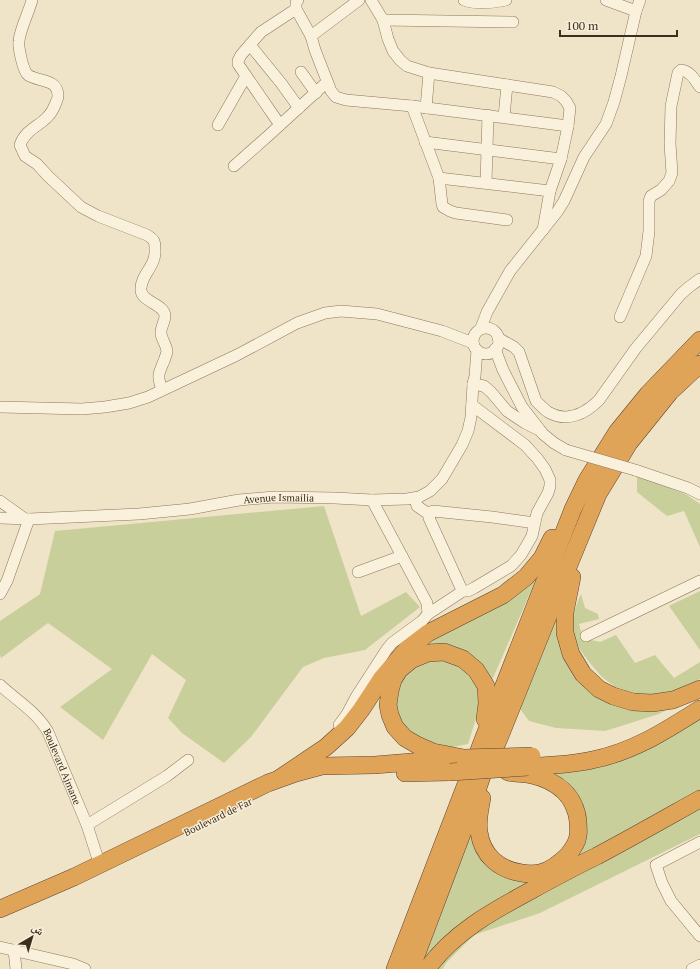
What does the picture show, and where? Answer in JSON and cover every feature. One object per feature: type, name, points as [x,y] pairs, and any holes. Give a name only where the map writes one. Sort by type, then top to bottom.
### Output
[{"type":"highway","points":[[280,778],[326,747],[347,728],[382,678],[406,650],[428,633],[503,595],[526,577],[542,558],[612,423],[673,356],[700,332]]},
{"type":"highway","points":[[395,969],[573,509],[587,480],[618,432],[648,394],[700,340]]},
{"type":"highway","points":[[411,969],[466,823],[485,767],[498,740],[558,589],[598,494],[629,443],[670,392],[700,364]]},
{"type":"highway","points":[[700,371],[629,450],[610,486],[583,542],[571,580],[565,612],[565,633],[571,654],[583,674],[599,689],[613,696],[633,702],[652,704],[673,700],[700,689]]},
{"type":"highway","points":[[390,969],[432,854],[460,786],[485,716],[487,703],[486,686],[476,670],[463,659],[444,652],[428,652],[411,660],[399,670],[393,680],[388,705],[395,727],[405,738],[417,745],[433,752],[464,758],[530,762],[591,760],[608,756],[636,746],[700,710]]},
{"type":"highway","points":[[494,769],[604,748],[622,742],[676,716],[700,700]]},
{"type":"highway","points":[[448,766],[494,769],[514,774],[532,775],[551,781],[564,791],[572,800],[577,815],[578,836],[570,853],[559,864],[541,873],[528,874],[517,872],[505,869],[497,864],[485,849],[479,831],[479,816],[482,802],[498,740]]},
{"type":"highway","points":[[448,766],[464,758]]},
{"type":"highway","name":"Boulevard de Far","points":[[0,909],[102,864],[280,778],[322,766],[375,764],[448,766]]},
{"type":"highway","name":"Boulevard de Far","points":[[0,918],[44,901],[222,815],[292,784],[331,775],[448,766]]},
{"type":"highway","points":[[427,969],[436,957],[454,939],[489,914],[700,799]]},
{"type":"street","points":[[32,0],[19,41],[23,68],[29,76],[52,83],[57,89],[58,97],[53,110],[47,119],[29,131],[25,135],[20,145],[25,156],[37,164],[81,207],[98,216],[153,239],[156,256],[142,283],[141,290],[144,297],[163,310],[165,314],[161,334],[167,351],[158,378],[162,390]]},
{"type":"street","points":[[311,36],[359,0]]},
{"type":"street","points":[[371,0],[383,20],[392,51],[407,66],[429,73],[553,92],[561,96],[566,101],[570,108],[568,126],[561,159],[550,191],[543,230]]},
{"type":"street","points":[[464,0],[469,2],[492,3],[506,0]]},
{"type":"street","points":[[543,230],[564,201],[584,157],[606,124],[614,102],[638,5],[606,0]]},
{"type":"street","points":[[280,125],[238,64],[238,61],[241,55],[261,32],[297,4],[333,94],[340,99],[412,106],[568,126]]},
{"type":"street","points":[[383,20],[513,22]]},
{"type":"street","points":[[250,45],[299,108]]},
{"type":"street","points":[[620,317],[646,256],[649,231],[649,201],[651,196],[661,190],[669,181],[672,173],[670,144],[671,106],[678,73],[681,70],[685,70],[700,87]]},
{"type":"street","points":[[301,72],[316,92]]},
{"type":"street","points":[[426,108],[429,73]]},
{"type":"street","points":[[218,125],[246,76]]},
{"type":"street","points":[[234,166],[328,82]]},
{"type":"street","points":[[504,117],[506,85]]},
{"type":"street","points":[[412,106],[439,178],[443,207],[446,210],[456,213],[507,220]]},
{"type":"street","points":[[486,184],[488,115]]},
{"type":"street","points":[[425,142],[561,159]]},
{"type":"street","points":[[439,178],[550,191]]},
{"type":"street","name":"Avenue Ismailia","points":[[0,518],[27,519],[166,511],[190,509],[240,500],[274,497],[372,500],[407,499],[419,497],[430,491],[442,479],[462,445],[468,431],[471,417],[474,380],[486,342],[494,300],[510,271],[543,230]]},
{"type":"street","points":[[0,407],[105,408],[130,403],[148,397],[237,355],[296,323],[325,313],[341,311],[377,314],[486,342],[514,347],[519,352],[536,401],[554,415],[562,417],[578,415],[585,412],[599,400],[640,344],[681,294],[700,279]]},
{"type":"street","points":[[486,342],[503,370],[522,407],[538,429],[549,440],[566,450],[635,470],[688,488],[700,494]]},
{"type":"street","points":[[474,380],[491,392],[507,411],[525,423],[538,429]]},
{"type":"street","points":[[304,762],[333,734],[348,714],[356,697],[392,643],[426,618],[428,614],[463,591],[468,591],[474,588],[511,566],[521,555],[532,536],[537,513],[548,493],[550,486],[550,480],[545,469],[525,445],[472,405]]},
{"type":"street","points":[[415,498],[417,506],[430,515]]},
{"type":"street","points":[[372,500],[426,603],[428,614]]},
{"type":"street","points":[[0,501],[27,519],[7,581],[0,594]]},
{"type":"street","points":[[463,591],[429,518],[431,512],[434,511],[492,517],[535,523]]},
{"type":"street","points":[[358,572],[402,556]]},
{"type":"street","points":[[586,636],[700,581]]},
{"type":"street","name":"Boulevard Ajmane","points":[[0,685],[34,713],[45,726],[87,826],[97,856],[102,864]]},
{"type":"street","points":[[87,826],[167,776],[188,760]]},
{"type":"street","points":[[700,842],[656,864],[662,883],[671,901],[700,936]]},
{"type":"street","points":[[0,947],[85,969]]},
{"type":"street","points":[[14,950],[16,969]]},
{"type":"street","points":[[692,969],[700,965]]},
{"type":"green space","points":[[637,475],[687,495],[700,504],[700,547],[684,511],[667,516],[637,492]]},
{"type":"green space","points":[[324,506],[361,616],[406,592],[420,607],[365,650],[324,658],[303,667],[251,737],[224,763],[182,733],[168,718],[186,680],[152,654],[103,740],[60,707],[112,669],[48,623],[1,658],[0,621],[40,594],[55,531]]},
{"type":"green space","points":[[544,561],[490,685],[481,667],[411,650]]},
{"type":"green space","points":[[700,591],[700,650],[669,606]]},
{"type":"green space","points":[[581,594],[585,608],[598,614],[599,619],[579,624],[583,638],[600,642],[616,635],[635,663],[655,655],[674,678],[700,662],[700,679],[681,690],[657,697],[622,692],[602,677],[579,648],[570,624]]},
{"type":"green space","points":[[560,603],[596,695],[681,702],[659,714],[605,731],[556,728],[529,721],[517,705]]},
{"type":"green space","points":[[444,658],[464,669],[478,689],[479,709],[468,744],[442,749],[419,741],[394,720],[400,678],[410,666]]},
{"type":"green space","points":[[700,716],[700,791],[415,969],[472,828],[510,876],[569,854],[571,801],[536,773]]},
{"type":"green space","points":[[700,799],[700,834],[540,913],[474,935],[446,963],[443,969],[434,969],[459,941]]}]
